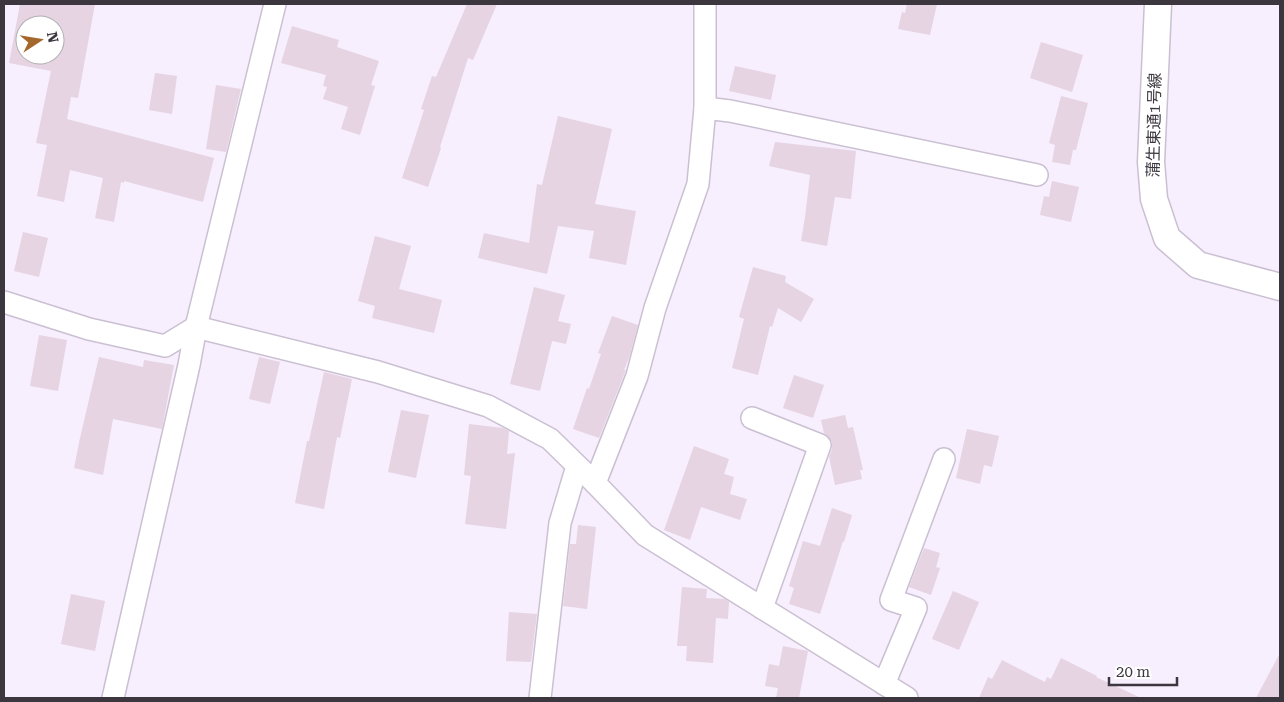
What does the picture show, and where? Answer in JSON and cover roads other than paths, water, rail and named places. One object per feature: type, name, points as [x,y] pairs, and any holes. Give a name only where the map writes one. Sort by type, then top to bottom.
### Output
[{"type":"street","points":[[113,698],[198,314],[275,4]]},
{"type":"street","points":[[595,483],[637,376],[655,308],[698,184],[705,108],[705,4]]},
{"type":"street","name":"蒲生東通1号線","points":[[1158,4],[1151,162],[1154,199],[1167,238],[1198,265],[1280,287]]},
{"type":"street","points":[[705,108],[730,111],[1037,175]]},
{"type":"street","points":[[4,302],[89,329],[165,346],[196,327],[378,372],[488,406],[550,439],[645,535],[907,698]]},
{"type":"street","points":[[752,418],[820,445],[762,608]]},
{"type":"street","points":[[884,684],[916,608],[891,600],[944,460]]},
{"type":"street","points":[[540,698],[560,523],[578,466]]}]
